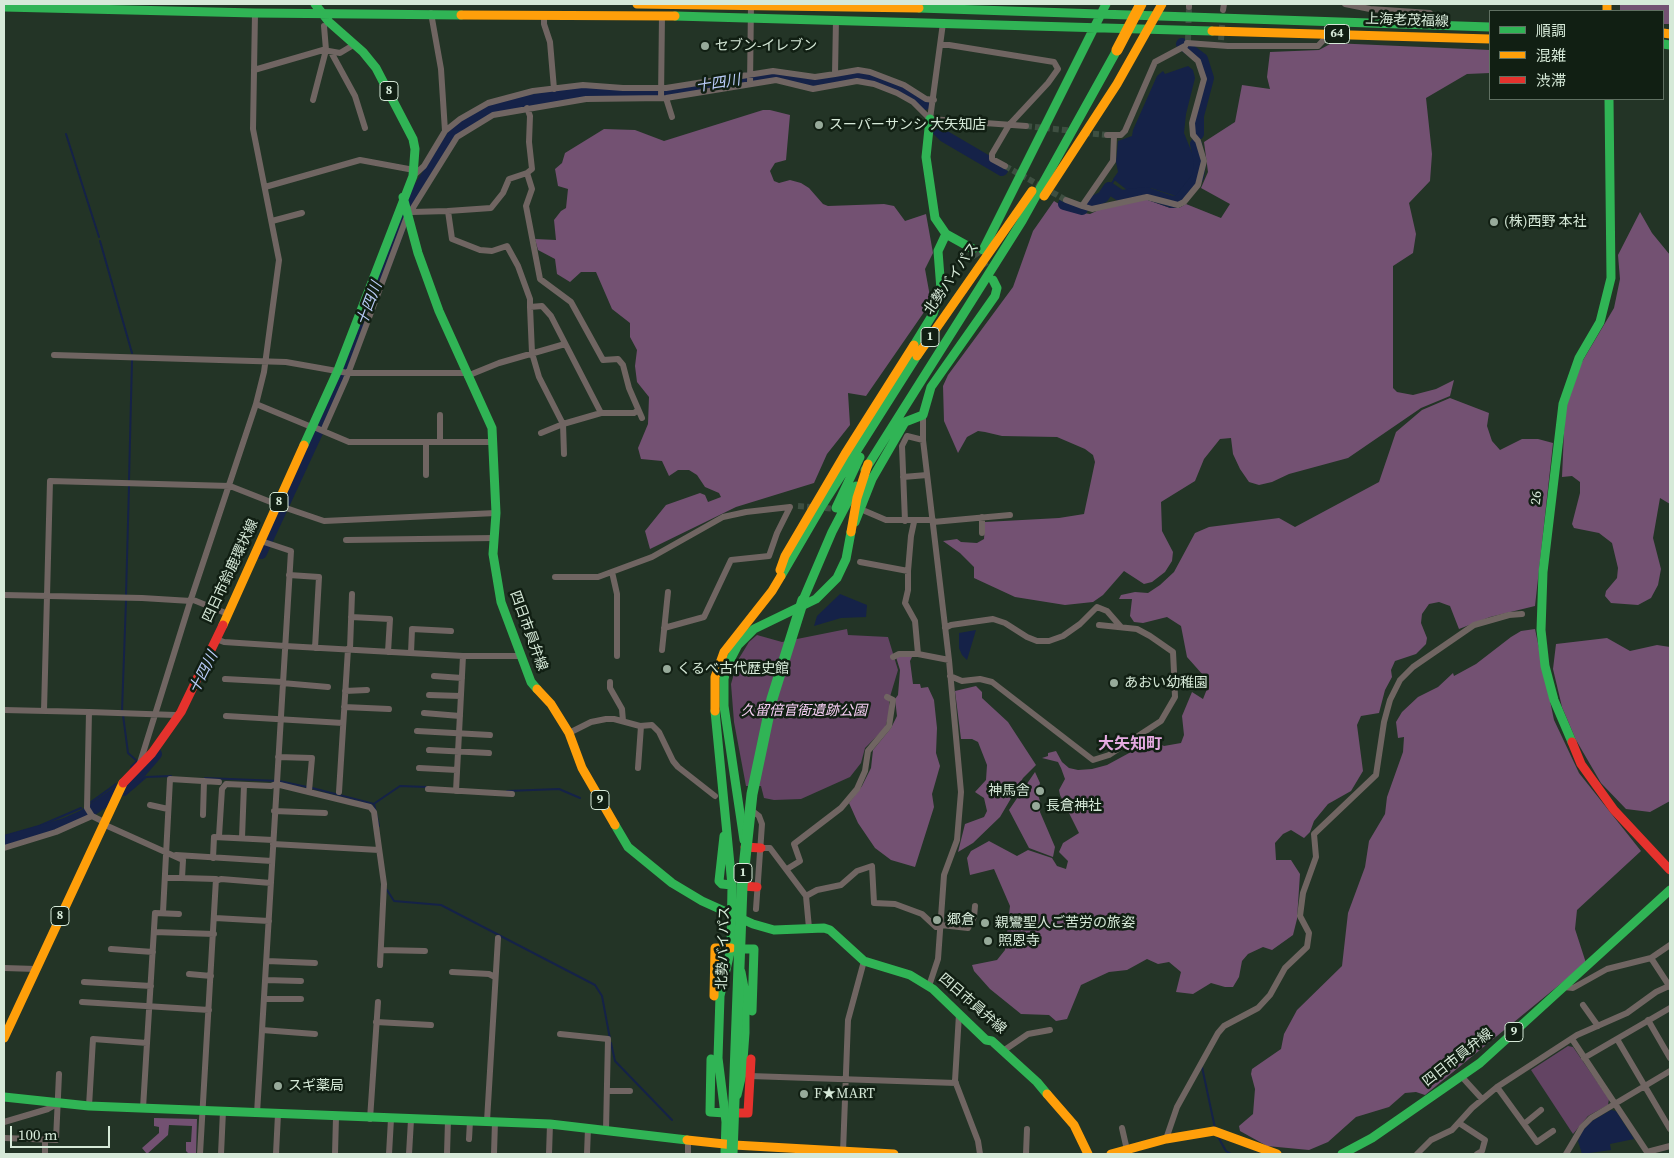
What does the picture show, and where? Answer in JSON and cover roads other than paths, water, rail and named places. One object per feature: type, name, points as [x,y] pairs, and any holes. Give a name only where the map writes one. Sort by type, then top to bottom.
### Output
[{"type":"main road","name":"上海老茂福線","points":[[637,4],[751,16],[1148,30],[1489,39]]},
{"type":"main road","name":"上海老茂福線","points":[[4,7],[255,13],[318,8],[431,13],[544,14],[751,4],[945,6],[1103,9],[1156,15],[1489,27]]},
{"type":"main road","name":"北勢バイパス","points":[[803,600],[832,532],[868,464],[913,391],[976,296],[1026,214],[1141,4]]},
{"type":"main road","name":"1","points":[[976,296],[1084,136],[1162,4]]},
{"type":"main road","points":[[943,23],[945,6]]},
{"type":"main road","name":"四日市鈴鹿環状線","points":[[4,1038],[120,791],[140,768],[178,717],[219,640],[228,614],[264,542],[343,372],[407,208],[414,173],[414,144],[402,115],[376,68],[355,44],[318,8]]},
{"type":"main road","name":"1","points":[[946,312],[1001,216],[1103,9]]},
{"type":"main road","name":"北勢バイパス","points":[[730,1150],[742,886],[751,803],[772,699],[811,572],[845,488],[866,446],[920,351],[1037,182],[1093,94]]},
{"type":"main road","name":"26","points":[[1609,100],[1611,278],[1600,322],[1579,358],[1563,404],[1543,572],[1541,630],[1545,666],[1554,700],[1581,764],[1614,810],[1670,870]]},
{"type":"main road","points":[[930,119],[927,131],[926,157],[935,218],[946,234],[973,248]]},
{"type":"main road","name":"四日市員弁線","points":[[407,208],[429,285],[466,374],[485,410],[494,442],[496,513],[493,554],[500,602],[530,682],[551,704],[569,732],[582,768],[628,847],[672,883],[702,901],[735,917],[774,930],[809,928],[830,930],[864,961],[910,975],[929,986],[986,1040],[992,1041],[1037,1082],[1069,1118],[1079,1133],[1088,1154]]},
{"type":"main road","points":[[772,591],[785,556],[844,454],[932,314],[941,290],[938,251],[946,234]]},
{"type":"main road","points":[[851,531],[862,508],[872,479],[905,422],[923,415],[931,387],[995,296],[997,288],[993,280]]},
{"type":"main road","points":[[738,886],[727,821],[714,700],[715,677],[724,652],[772,591],[828,497],[920,351]]},
{"type":"main road","points":[[730,1150],[730,1113],[718,1071],[716,1032],[720,996],[734,949],[738,886],[745,847],[743,821],[724,706],[724,679],[727,666],[738,645],[754,629],[816,599],[830,587],[846,559],[857,498],[868,464]]},
{"type":"main road","points":[[727,821],[743,821]]},
{"type":"main road","points":[[745,847],[761,848]]},
{"type":"main road","points":[[738,886],[757,887]]},
{"type":"main road","name":"四日市員弁線","points":[[1342,1154],[1372,1138],[1462,1076],[1564,987],[1670,890]]},
{"type":"main road","points":[[730,1113],[742,1074],[748,1033],[754,950],[734,949]]},
{"type":"main road","points":[[730,1113],[748,1113],[750,1076],[745,993],[734,949]]},
{"type":"main road","points":[[716,1032],[748,1033]]},
{"type":"main road","points":[[4,1097],[88,1106],[201,1109],[370,1119],[470,1120],[550,1124],[688,1140],[730,1150],[894,1154]]},
{"type":"main road","points":[[1111,1154],[1166,1140],[1219,1132],[1277,1154]]},
{"type":"street","points":[[750,83],[751,4]]},
{"type":"street","points":[[1345,4],[1370,9],[1430,13],[1438,26]]},
{"type":"street","points":[[663,8],[662,94],[672,117]]},
{"type":"street","points":[[140,768],[139,762],[154,714],[256,404],[266,361],[279,260],[252,129],[255,13]]},
{"type":"street","points":[[431,13],[441,69],[446,131]]},
{"type":"street","points":[[544,14],[544,24],[550,42],[554,89]]},
{"type":"street","points":[[835,74],[836,19]]},
{"type":"street","points":[[930,119],[943,23]]},
{"type":"street","points":[[324,26],[328,51],[354,96],[365,128]]},
{"type":"street","points":[[1082,206],[1113,161],[1110,136],[1125,131],[1154,62],[1186,45],[1221,43],[1318,46],[1330,34]]},
{"type":"street","points":[[254,70],[328,51],[344,52],[355,44]]},
{"type":"street","points":[[940,45],[1054,62],[1058,69],[1048,83],[1009,125],[991,157],[1005,166]]},
{"type":"street","points":[[1066,200],[1092,209],[1147,197],[1178,205],[1184,202],[1200,182],[1204,161],[1198,141],[1193,135],[1192,123],[1204,79],[1198,61],[1186,45]]},
{"type":"street","points":[[313,100],[328,51]]},
{"type":"street","points":[[265,187],[360,160],[414,173],[424,166],[446,131],[469,114],[494,100],[514,94],[583,85],[662,94],[750,73],[777,71],[815,77],[858,70],[913,102],[930,119],[1026,126]]},
{"type":"street","points":[[386,259],[407,208],[460,134],[493,115],[586,99],[710,92],[750,83],[776,80],[808,84],[820,89],[875,79],[904,85],[926,99],[934,100]]},
{"type":"street","points":[[407,208],[448,211],[491,208],[503,193],[509,178],[527,173],[532,169],[529,142],[530,116],[527,108]]},
{"type":"street","points":[[527,173],[532,189],[526,206],[540,279],[570,302],[603,360],[618,360],[623,365],[637,411],[642,418]]},
{"type":"street","points":[[448,211],[452,239],[480,250],[492,252],[506,246],[518,266],[530,299],[532,353],[538,377],[563,424],[564,454]]},
{"type":"street","points":[[272,221],[302,213]]},
{"type":"street","points":[[530,307],[542,306],[551,316],[600,413]]},
{"type":"street","points":[[54,355],[266,361],[343,372],[466,374],[565,344]]},
{"type":"street","points":[[256,404],[349,442],[494,442]]},
{"type":"street","points":[[541,433],[600,413],[634,413],[637,411]]},
{"type":"street","points":[[440,415],[440,442]]},
{"type":"street","points":[[923,415],[923,440],[949,660],[961,801],[957,840],[944,875],[938,959],[929,986]]},
{"type":"street","points":[[905,522],[902,446],[907,436],[923,440]]},
{"type":"street","points":[[426,442],[426,475]]},
{"type":"street","points":[[904,477],[927,475]]},
{"type":"street","points":[[44,711],[50,481],[230,486],[324,521],[496,513]]},
{"type":"street","points":[[555,578],[592,577],[612,572],[652,557],[724,518],[746,512],[798,506]]},
{"type":"street","points":[[664,628],[704,617],[731,560],[769,556],[777,533],[790,507]]},
{"type":"street","points":[[865,511],[886,520],[905,522],[1010,515]]},
{"type":"street","points":[[982,517],[982,533]]},
{"type":"street","points":[[914,522],[911,536],[908,590],[905,603],[915,621],[918,654]]},
{"type":"street","points":[[346,540],[494,538]]},
{"type":"street","points":[[257,1113],[290,550],[264,542]]},
{"type":"street","points":[[860,562],[908,571]]},
{"type":"street","points":[[612,572],[617,594],[617,656]]},
{"type":"street","points":[[289,575],[319,577],[315,648]]},
{"type":"street","points":[[662,650],[668,592]]},
{"type":"street","points":[[4,594],[191,600],[228,614]]},
{"type":"street","points":[[338,792],[352,594]]},
{"type":"street","points":[[945,628],[965,622],[993,619],[1005,622],[1036,641],[1049,641],[1063,636],[1080,624],[1097,607],[1107,611],[1121,627]]},
{"type":"street","points":[[1166,1140],[1177,1107],[1218,1033],[1224,1026],[1258,1008],[1270,995],[1285,968],[1307,947],[1309,933],[1300,916],[1303,893],[1316,857],[1314,834],[1376,775],[1384,722],[1390,700],[1400,680],[1413,667],[1474,625],[1509,615],[1522,614]]},
{"type":"street","points":[[351,617],[390,619],[388,652]]},
{"type":"street","points":[[950,676],[962,681],[980,679],[992,682],[1016,699],[1060,737],[1093,760],[1109,755],[1161,721],[1175,697],[1173,652],[1137,629],[1099,625]]},
{"type":"street","points":[[411,653],[412,629],[452,631]]},
{"type":"street","points":[[219,640],[315,648],[463,656],[519,656]]},
{"type":"street","points":[[892,657],[899,654],[918,654],[949,660]]},
{"type":"street","points":[[456,789],[463,656]]},
{"type":"street","points":[[434,676],[462,678]]},
{"type":"street","points":[[225,679],[328,687]]},
{"type":"street","points":[[610,682],[610,688],[622,709],[623,721]]},
{"type":"street","points":[[345,691],[367,690]]},
{"type":"street","points":[[429,695],[461,696]]},
{"type":"street","points":[[787,869],[800,861],[794,844],[841,808],[857,789],[866,771],[868,751],[889,726],[893,700],[887,697]]},
{"type":"street","points":[[344,707],[389,710]]},
{"type":"street","points":[[4,710],[154,714],[178,717]]},
{"type":"street","points":[[89,712],[86,808],[92,816],[104,823],[183,860],[182,878]]},
{"type":"street","points":[[424,713],[460,716]]},
{"type":"street","points":[[226,716],[342,723]]},
{"type":"street","points":[[569,732],[589,723],[606,719],[641,726],[652,725],[659,732],[678,768],[715,796]]},
{"type":"street","points":[[638,768],[641,726]]},
{"type":"street","points":[[417,731],[490,735]]},
{"type":"street","points":[[429,750],[489,754]]},
{"type":"street","points":[[278,757],[312,758],[310,789]]},
{"type":"street","points":[[419,768],[457,770]]},
{"type":"street","points":[[163,912],[170,779],[219,782]]},
{"type":"street","points":[[203,815],[204,781]]},
{"type":"street","points":[[219,836],[223,787],[228,784],[271,786],[276,782]]},
{"type":"street","points":[[276,782],[310,789],[370,807],[374,812],[384,892],[380,965]]},
{"type":"street","points":[[242,838],[244,785]]},
{"type":"street","points":[[428,789],[456,789],[512,794]]},
{"type":"street","points":[[150,805],[168,808]]},
{"type":"street","points":[[746,808],[756,814],[761,820],[761,848],[756,909]]},
{"type":"street","points":[[274,811],[325,813]]},
{"type":"street","points":[[4,848],[40,838],[92,816]]},
{"type":"street","points":[[214,858],[214,837],[219,836],[379,850]]},
{"type":"street","points":[[761,848],[770,848],[776,859],[787,869],[806,896],[809,928]]},
{"type":"street","points":[[167,854],[272,861]]},
{"type":"street","points":[[806,896],[817,890],[841,885],[857,870],[872,866],[874,903],[901,906],[922,914],[936,927],[941,925],[968,928],[974,917],[975,906]]},
{"type":"street","points":[[165,878],[216,879],[216,881],[221,879],[271,883]]},
{"type":"street","points":[[200,1154],[201,1109],[212,976],[216,881]]},
{"type":"street","points":[[143,1108],[155,912],[179,914]]},
{"type":"street","points":[[215,918],[269,921]]},
{"type":"street","points":[[154,932],[214,934]]},
{"type":"street","points":[[494,1154],[491,1121],[495,977],[498,938]]},
{"type":"street","points":[[1564,987],[1573,988],[1607,969],[1651,958],[1670,945]]},
{"type":"street","points":[[111,949],[153,952]]},
{"type":"street","points":[[381,950],[425,952]]},
{"type":"street","points":[[1417,1154],[1424,1145],[1452,1130],[1482,1098],[1498,1087],[1572,1039],[1627,1013],[1656,992],[1670,986],[1651,958]]},
{"type":"street","points":[[266,961],[315,963]]},
{"type":"street","points":[[843,1152],[848,1020],[864,961]]},
{"type":"street","points":[[4,968],[36,969]]},
{"type":"street","points":[[452,972],[489,974],[495,977]]},
{"type":"street","points":[[189,974],[212,976]]},
{"type":"street","points":[[265,980],[301,981]]},
{"type":"street","points":[[84,982],[151,986]]},
{"type":"street","points":[[264,999],[301,1000]]},
{"type":"street","points":[[82,1002],[209,1010]]},
{"type":"street","points":[[370,1119],[378,1002]]},
{"type":"street","points":[[1583,1005],[1598,1026]]},
{"type":"street","points":[[1584,1058],[1670,1008]]},
{"type":"street","points":[[958,1014],[956,1083],[978,1141],[980,1154]]},
{"type":"street","points":[[1648,1020],[1670,1058]]},
{"type":"street","points":[[376,1022],[431,1025]]},
{"type":"street","points":[[262,1030],[315,1034]]},
{"type":"street","points":[[1003,1051],[1028,1034],[1050,1030]]},
{"type":"street","points":[[560,1034],[608,1039],[606,1130]]},
{"type":"street","points":[[88,1106],[93,1039],[147,1043]]},
{"type":"street","points":[[1572,1039],[1647,1152],[1670,1146]]},
{"type":"street","points":[[1617,1039],[1670,1129]]},
{"type":"street","points":[[1566,1154],[1585,1123],[1670,1071]]},
{"type":"street","points":[[5,1138],[56,1140],[59,1074]]},
{"type":"street","points":[[750,1076],[956,1083]]},
{"type":"street","points":[[1462,1076],[1482,1098]]},
{"type":"street","points":[[1498,1087],[1538,1142],[1553,1130]]},
{"type":"street","points":[[607,1091],[630,1091]]},
{"type":"street","points":[[4,1122],[48,1109],[57,1104]]},
{"type":"street","points":[[1524,1124],[1541,1110]]},
{"type":"street","points":[[222,1154],[223,1111]]},
{"type":"street","points":[[276,1154],[278,1114]]},
{"type":"street","points":[[335,1154],[336,1117]]},
{"type":"street","points":[[389,1154],[390,1119]]},
{"type":"street","points":[[409,1154],[411,1120]]},
{"type":"street","points":[[447,1154],[448,1120]]},
{"type":"street","points":[[469,1139],[470,1120]]},
{"type":"street","points":[[1459,1123],[1485,1140],[1482,1151],[1477,1154]]},
{"type":"street","points":[[549,1154],[550,1124]]},
{"type":"street","points":[[587,1154],[588,1128]]},
{"type":"street","points":[[1122,1128],[1127,1150]]},
{"type":"street","points":[[1026,1154],[1027,1129]]},
{"type":"street","points":[[45,1139],[45,1154]]},
{"type":"street","points":[[688,1140],[688,1154]]},
{"type":"water","points":[[1188,66],[1193,70],[1195,78],[1186,114],[1184,133],[1194,158],[1194,173],[1176,196],[1151,188],[1127,190],[1113,179],[1118,172],[1116,162],[1118,141],[1132,136],[1157,76],[1163,71],[1165,74]]},
{"type":"water","points":[[840,594],[867,605],[866,617],[841,618],[814,626],[817,616]]},
{"type":"water","points":[[976,630],[967,660],[959,648],[959,633]]},
{"type":"water","points":[[1611,1110],[1616,1111],[1634,1139],[1610,1144],[1611,1150],[1582,1154],[1578,1141],[1583,1130],[1592,1121]]},
{"type":"waterway","name":"十四川","points":[[1182,44],[1202,59],[1208,78],[1198,116],[1198,134]]},
{"type":"waterway","name":"十四川","points":[[261,553],[339,385],[408,206],[455,132],[464,125],[494,108],[515,103],[578,93],[665,92],[771,75],[815,83],[856,76],[867,77],[898,87],[925,104]]},
{"type":"waterway","name":"十四川","points":[[938,130],[944,136],[1002,170]]},
{"type":"waterway","points":[[66,134],[99,237]]},
{"type":"waterway","name":"十四川","points":[[1087,205],[1103,197],[1109,188],[1121,196],[1146,193],[1172,202],[1179,201],[1198,177],[1200,163],[1196,144]]},
{"type":"waterway","points":[[1109,188],[1114,180]]},
{"type":"waterway","name":"十四川","points":[[1064,204],[1082,209]]},
{"type":"waterway","points":[[100,241],[132,353]]},
{"type":"waterway","points":[[129,480],[132,360]]},
{"type":"waterway","points":[[126,595],[129,486]]},
{"type":"waterway","points":[[122,711],[126,601]]},
{"type":"waterway","points":[[123,715],[128,753],[137,761],[131,767]]},
{"type":"waterway","name":"十四川","points":[[4,842],[65,824],[83,816],[131,783],[156,754]]},
{"type":"waterway","points":[[125,795],[146,777],[171,776]]},
{"type":"waterway","points":[[205,778],[279,781],[307,787]]},
{"type":"waterway","points":[[91,802],[116,784]]},
{"type":"waterway","points":[[375,803],[400,786],[427,787]]},
{"type":"waterway","points":[[312,788],[374,804],[379,826]]},
{"type":"waterway","points":[[507,791],[559,789],[580,798]]},
{"type":"waterway","name":"十四川","points":[[104,802],[110,800]]},
{"type":"waterway","points":[[4,836],[39,826],[81,808]]},
{"type":"waterway","points":[[387,890],[394,901],[441,905],[595,985],[602,996],[610,1039]]},
{"type":"waterway","points":[[611,1043],[615,1061],[672,1120]]},
{"type":"waterway","points":[[1202,1067],[1215,1128]]},
{"type":"waterway","points":[[1217,1135],[1226,1151],[1231,1154]]},
{"type":"tunnel","points":[[1188,41],[1189,7]]},
{"type":"tunnel","points":[[1221,40],[1223,14]]},
{"type":"tunnel","points":[[1026,126],[1074,131]]},
{"type":"tunnel","points":[[1084,133],[1107,135]]},
{"type":"tunnel","points":[[1005,166],[1066,200]]},
{"type":"tunnel","points":[[973,249],[985,267]]},
{"type":"tunnel","points":[[798,506],[839,509]]},
{"type":"place","name":"セブン-イレブン","points":[[705,46]]},
{"type":"place","name":"スーパーサンシ 大矢知店","points":[[819,125]]},
{"type":"place","name":"(株)西野 本社","points":[[1494,222]]},
{"type":"place","name":"くるべ古代歴史館","points":[[667,669]]},
{"type":"place","name":"あおい幼稚園","points":[[1114,683]]},
{"type":"place","name":"神馬舎","points":[[1040,791]]},
{"type":"place","name":"長倉神社","points":[[1036,806]]},
{"type":"place","name":"郷倉","points":[[937,920]]},
{"type":"place","name":"親鸞聖人ご苦労の旅姿","points":[[985,923]]},
{"type":"place","name":"照恩寺","points":[[988,941]]},
{"type":"place","name":"スギ薬局","points":[[278,1086]]},
{"type":"place","name":"F★MART","points":[[804,1094]]},
{"type":"district","name":"大矢知町","points":[[1130,745]]},
{"type":"park label","name":"久留倍官衙遺跡公園","points":[[804,711]]}]
